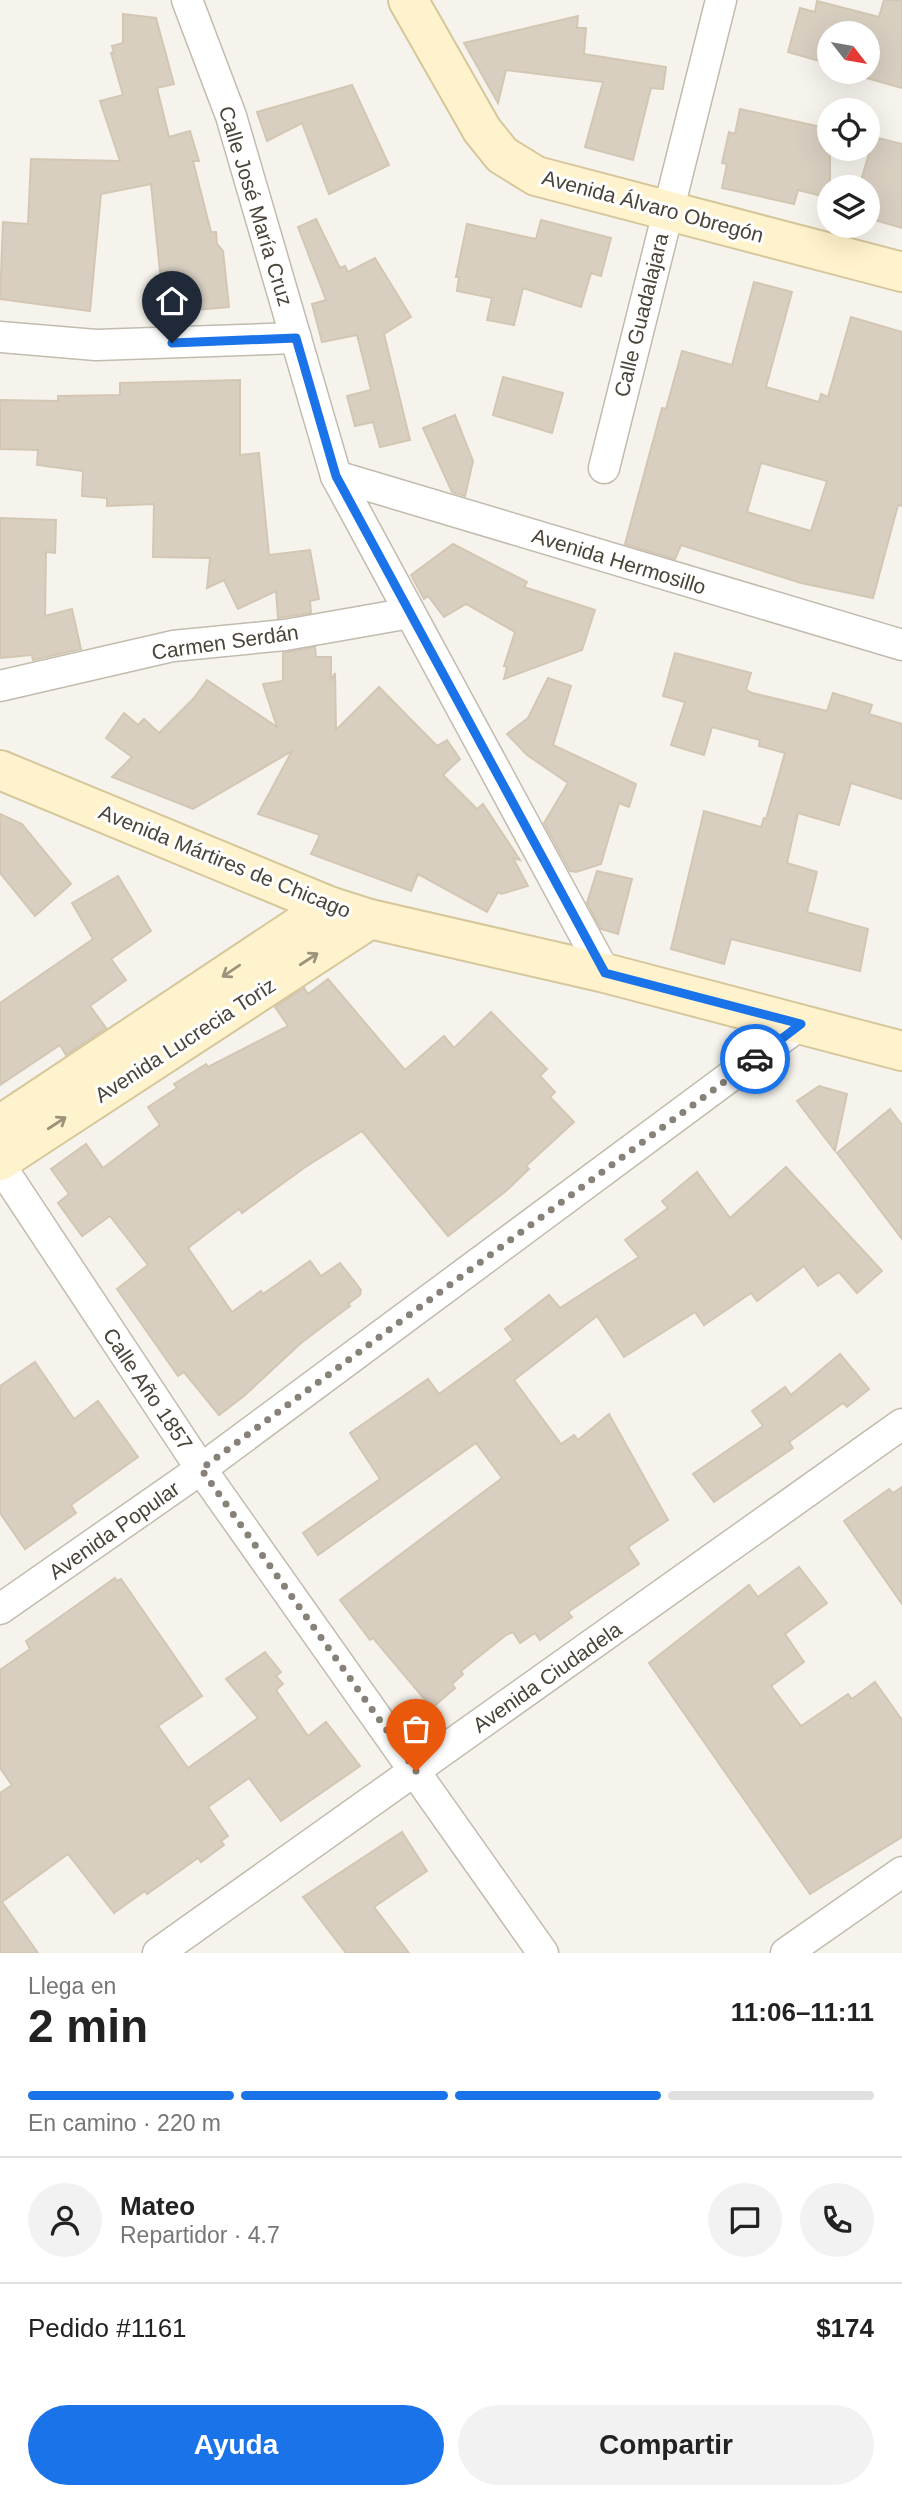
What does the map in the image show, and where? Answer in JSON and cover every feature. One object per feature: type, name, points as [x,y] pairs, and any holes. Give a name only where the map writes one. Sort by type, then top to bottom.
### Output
[{"type":"street","name":"Calle José María Cruz","points":[[187,0],[231,116],[336,476],[605,973]]},
{"type":"street","name":"Avenida Álvaro Obregón","points":[[408,0],[482,130],[502,155],[536,176],[902,272]]},
{"type":"street","name":"Calle Guadalajara","points":[[604,468],[721,0]]},
{"type":"street","points":[[0,337],[96,345],[296,338]]},
{"type":"street","name":"Avenida Hermosillo","points":[[336,476],[902,645]]},
{"type":"street","name":"Carmen Serdán","points":[[0,686],[173,646],[285,635],[410,612]]},
{"type":"street","name":"Avenida Mártires de Chicago","points":[[0,770],[328,906],[370,919],[605,973],[902,1051]]},
{"type":"street","name":"Avenida Lucrecia Toriz","points":[[0,1125],[328,906]]},
{"type":"street","name":"Avenida Lucrecia Toriz","points":[[0,1163],[370,919]]},
{"type":"street","name":"Avenida Popular","points":[[0,1609],[201,1469],[801,1024]]},
{"type":"street","name":"Calle Año 1857","points":[[0,1163],[201,1469],[543,1953]]},
{"type":"street","name":"Avenida Ciudadela","points":[[158,1953],[902,1424]]},
{"type":"street","points":[[786,1953],[902,1871]]},
{"type":"building","points":[[884,0],[902,0],[902,88],[880,82],[880,21],[817,21],[817,60],[788,52],[800,8],[815,12],[817,1],[879,17]]},
{"type":"building","points":[[123,14],[156,18],[174,84],[157,88],[169,137],[190,131],[199,161],[193,161],[211,232],[216,232],[217,244],[223,251],[229,307],[195,310],[192,288],[162,291],[151,184],[101,194],[90,311],[0,299],[3,222],[28,224],[31,159],[120,161],[100,101],[123,95],[111,53],[114,52],[112,46],[123,43]]},
{"type":"building","points":[[578,16],[577,28],[586,28],[584,54],[666,67],[663,89],[651,88],[633,160],[585,147],[603,82],[506,70],[498,103],[464,43]]},
{"type":"building","points":[[352,85],[389,165],[329,194],[302,123],[267,141],[257,112]]},
{"type":"building","points":[[740,109],[817,126],[817,161],[830,161],[830,175],[817,175],[817,195],[798,190],[794,204],[722,188],[727,164],[722,163],[729,132],[735,134]]},
{"type":"building","points":[[880,138],[902,144],[902,228],[880,222],[880,175],[863,175],[867,161],[880,161]]},
{"type":"building","points":[[316,219],[340,268],[345,266],[348,272],[375,258],[411,317],[384,334],[410,440],[380,447],[373,422],[355,426],[347,396],[371,390],[357,335],[322,342],[312,304],[326,300],[298,227]]},
{"type":"building","points":[[541,220],[611,238],[601,276],[591,273],[581,307],[523,288],[514,325],[487,320],[492,298],[457,291],[459,277],[456,277],[467,224],[536,239]]},
{"type":"building","points":[[754,282],[792,292],[766,387],[819,402],[821,394],[828,397],[851,317],[902,332],[902,506],[898,505],[873,598],[801,583],[681,545],[675,559],[625,544],[662,408],[666,409],[682,351],[732,365]],"holes":[[[761,463],[827,481],[811,531],[747,512]]]},
{"type":"building","points":[[503,377],[563,393],[552,433],[493,415]]},
{"type":"building","points":[[240,380],[240,455],[259,453],[269,555],[310,550],[319,599],[310,601],[311,613],[278,618],[276,591],[238,609],[224,580],[207,588],[210,558],[153,557],[154,504],[107,506],[107,498],[82,496],[83,471],[37,465],[38,450],[0,449],[0,400],[58,401],[58,396],[120,395],[120,383]]},
{"type":"building","points":[[455,415],[473,461],[465,496],[452,492],[423,428]]},
{"type":"building","points":[[0,518],[56,520],[55,553],[46,552],[45,616],[72,609],[81,649],[33,660],[32,655],[0,658]]},
{"type":"building","points":[[453,544],[527,582],[524,587],[595,610],[582,650],[504,679],[507,667],[504,666],[515,632],[466,604],[444,617],[428,596],[424,599],[411,575]]},
{"type":"building","points":[[315,647],[316,657],[331,657],[331,681],[335,673],[336,730],[379,687],[437,746],[447,740],[460,759],[443,775],[477,809],[483,804],[520,860],[513,858],[528,886],[501,894],[498,892],[487,912],[418,874],[411,891],[311,854],[320,835],[258,814],[292,751],[193,809],[112,777],[132,757],[106,738],[124,713],[138,725],[144,719],[159,733],[194,698],[207,680],[277,727],[263,684],[283,681],[283,653]]},
{"type":"building","points":[[675,653],[751,673],[746,690],[752,693],[827,711],[833,693],[872,705],[869,714],[902,724],[902,799],[851,783],[839,825],[798,813],[787,863],[817,872],[807,912],[868,929],[860,971],[731,939],[724,964],[671,949],[704,811],[761,827],[764,818],[766,819],[785,753],[759,746],[760,740],[712,727],[704,755],[671,745],[685,702],[663,696]]},
{"type":"building","points":[[548,678],[571,686],[553,745],[636,784],[629,807],[619,803],[601,864],[576,872],[570,871],[544,823],[568,783],[527,755],[507,734],[528,718]]},
{"type":"building","points":[[0,814],[22,824],[71,884],[35,916],[0,873]]},
{"type":"building","points":[[597,871],[632,879],[618,934],[601,929],[587,903]]},
{"type":"building","points":[[118,876],[151,931],[111,959],[126,980],[90,1006],[106,1028],[66,1055],[60,1045],[0,1085],[0,1003],[93,939],[72,903]]},
{"type":"building","points":[[328,979],[405,1070],[444,1036],[454,1048],[491,1012],[547,1069],[540,1076],[555,1092],[550,1097],[574,1122],[526,1166],[529,1169],[506,1191],[448,1236],[362,1131],[304,1168],[242,1213],[239,1209],[188,1248],[232,1312],[310,1261],[321,1276],[340,1263],[361,1290],[360,1295],[348,1304],[350,1306],[301,1343],[244,1396],[219,1415],[184,1372],[178,1376],[117,1289],[148,1265],[110,1216],[82,1236],[58,1203],[69,1194],[51,1169],[86,1144],[103,1168],[160,1125],[148,1107],[177,1088],[174,1084],[206,1064],[208,1067],[288,1026],[275,1007],[304,988],[308,994]]},
{"type":"building","points":[[819,1086],[847,1094],[835,1151],[797,1101]]},
{"type":"building","points":[[890,1109],[902,1125],[902,1239],[837,1153]]},
{"type":"building","points":[[786,1167],[882,1271],[857,1293],[839,1272],[818,1286],[804,1266],[757,1301],[751,1293],[704,1325],[695,1312],[624,1357],[597,1316],[514,1380],[561,1444],[574,1435],[578,1440],[609,1414],[668,1520],[628,1547],[639,1564],[568,1612],[572,1617],[540,1640],[535,1633],[520,1643],[513,1632],[506,1635],[461,1671],[463,1674],[452,1684],[455,1688],[432,1708],[373,1638],[370,1640],[340,1600],[502,1478],[476,1443],[318,1555],[303,1533],[380,1479],[350,1433],[428,1379],[439,1394],[513,1340],[505,1329],[549,1295],[560,1308],[639,1257],[625,1240],[668,1208],[662,1201],[697,1172],[730,1218]]},
{"type":"building","points":[[840,1354],[869,1389],[847,1407],[843,1403],[789,1442],[793,1448],[714,1502],[693,1474],[763,1426],[752,1411],[785,1387],[791,1395]]},
{"type":"building","points":[[35,1362],[74,1419],[98,1401],[138,1457],[71,1505],[76,1513],[25,1549],[0,1513],[0,1386]]},
{"type":"building","points":[[902,1487],[902,1604],[844,1521],[889,1489],[893,1493]]},
{"type":"building","points":[[799,1567],[827,1603],[785,1634],[804,1662],[771,1686],[801,1726],[848,1694],[852,1699],[875,1682],[902,1720],[902,1837],[810,1894],[649,1663],[749,1585],[758,1597]]},
{"type":"building","points":[[115,1578],[117,1581],[121,1579],[202,1696],[158,1726],[188,1768],[258,1718],[226,1679],[265,1652],[281,1672],[276,1676],[283,1684],[276,1690],[308,1736],[326,1722],[360,1766],[281,1821],[249,1778],[208,1807],[228,1836],[221,1841],[224,1845],[201,1862],[198,1858],[147,1894],[145,1891],[114,1913],[68,1854],[2,1902],[38,1953],[0,1953],[0,1793],[12,1785],[0,1768],[0,1670],[30,1649],[26,1641]]},
{"type":"building","points":[[402,1832],[427,1871],[374,1907],[409,1953],[346,1953],[303,1897]]},
{"type":"way so far","points":[[416,1771],[201,1469],[755,1059]]},
{"type":"route","points":[[172,343],[296,338],[336,476],[605,973],[801,1024],[755,1059]]}]
